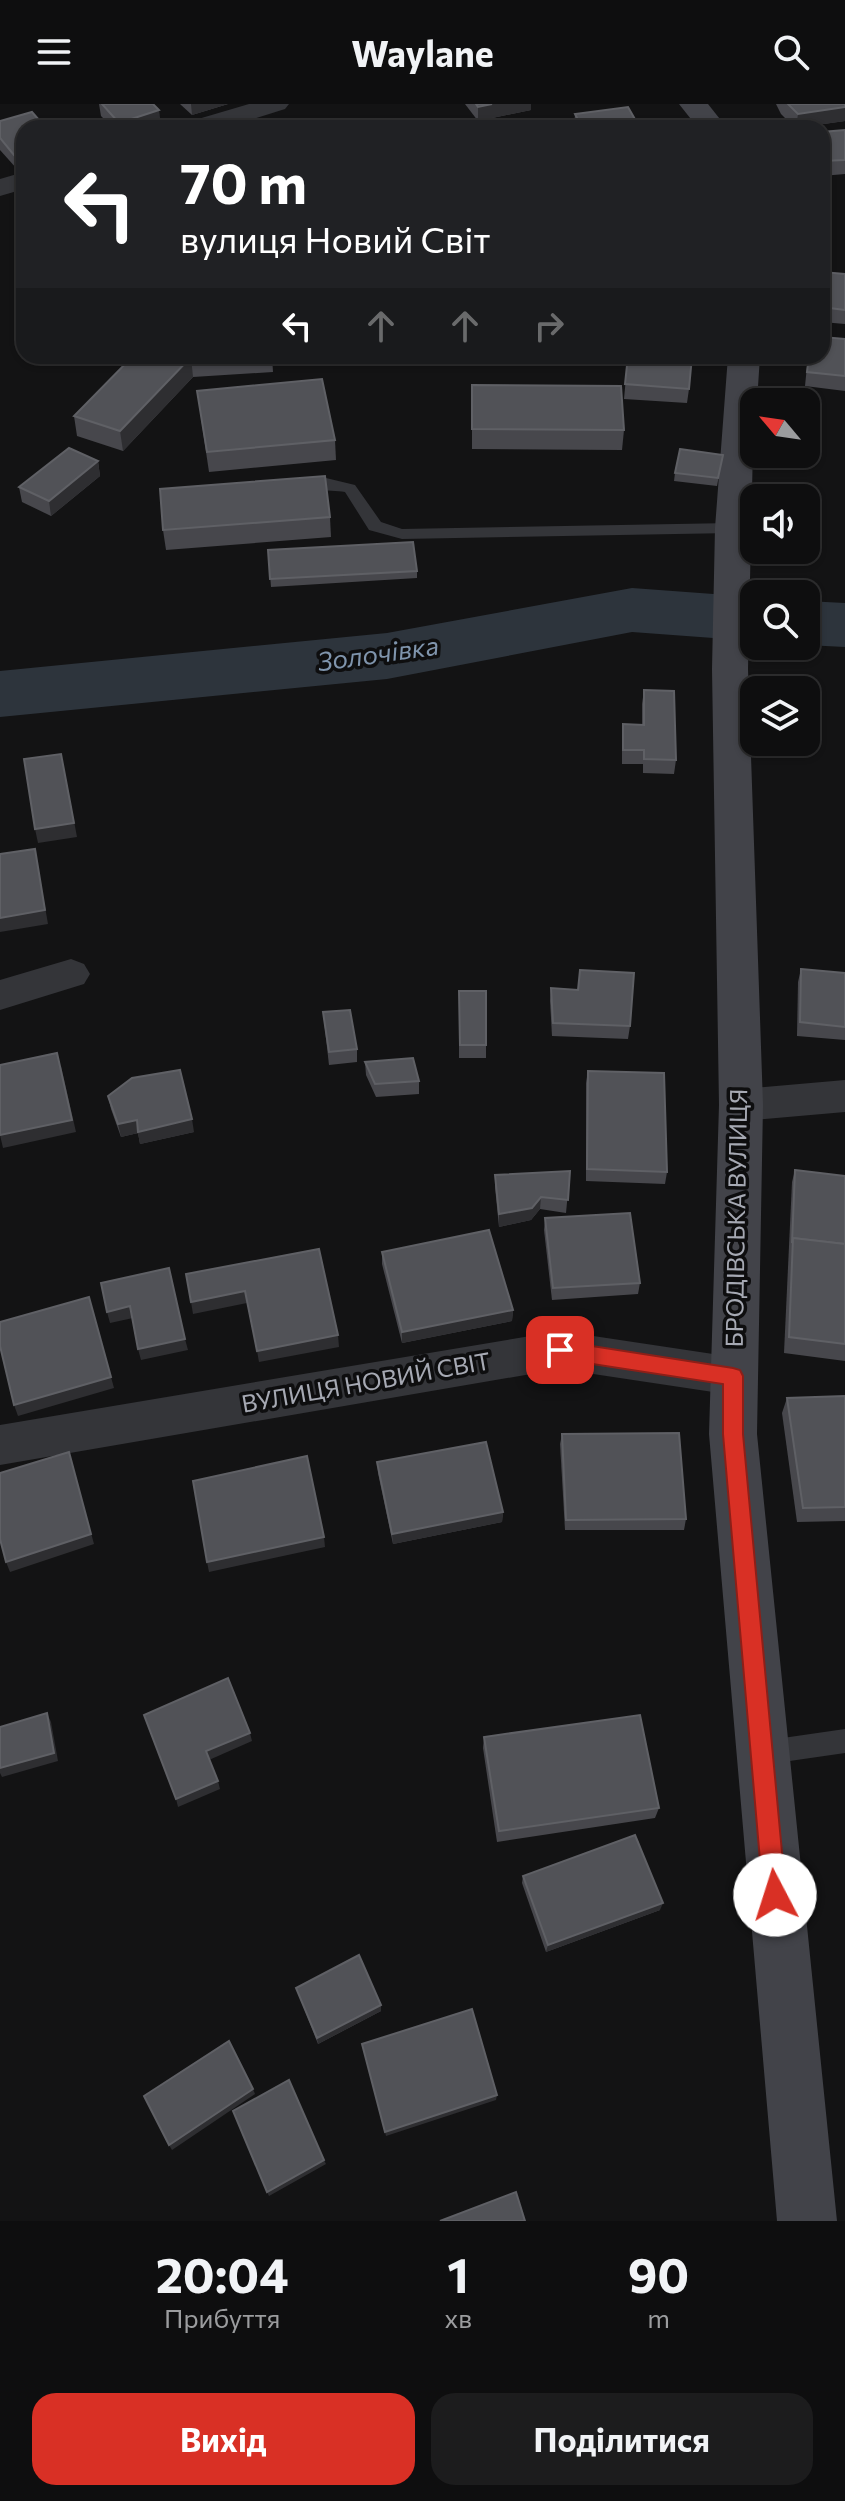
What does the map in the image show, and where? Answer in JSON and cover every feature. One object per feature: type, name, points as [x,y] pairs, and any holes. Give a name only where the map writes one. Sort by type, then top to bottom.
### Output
[{"type":"street","points":[[223,120],[276,104]]},
{"type":"street","points":[[693,104],[706,120]]},
{"type":"street","name":"БРОДІВСЬКА ВУЛИЦЯ","points":[[743,364],[732,539],[730,669],[741,1105],[733,1434],[807,2221]]},
{"type":"street","points":[[0,995],[71,974]]},
{"type":"street","points":[[741,1105],[845,1096]]},
{"type":"street","name":"ВУЛИЦЯ НОВИЙ СВІТ","points":[[0,1445],[560,1350],[733,1376]]},
{"type":"lane","points":[[279,486],[326,483],[350,488],[375,526],[411,535],[732,539]]},
{"type":"lane","points":[[762,1753],[845,1741]]},
{"type":"building","points":[[102,104],[153,104],[159,110],[128,120],[116,120]]},
{"type":"building","points":[[788,104],[845,104],[845,107],[798,114]]},
{"type":"building","points":[[628,107],[635,120],[578,120],[575,114]]},
{"type":"building","points":[[32,112],[39,120],[16,120],[14,155],[0,138],[0,121]]},
{"type":"building","points":[[845,130],[845,160],[830,161],[830,131]]},
{"type":"building","points":[[830,273],[845,274],[845,310],[830,308]]},
{"type":"building","points":[[830,338],[845,339],[845,376],[807,372],[808,364],[830,364]]},
{"type":"building","points":[[125,364],[184,364],[120,431],[74,416]]},
{"type":"building","points":[[627,364],[691,364],[689,389],[625,384]]},
{"type":"building","points":[[322,379],[335,440],[207,452],[197,391]]},
{"type":"building","points":[[472,385],[621,386],[624,430],[472,429]]},
{"type":"building","points":[[69,448],[98,461],[49,501],[19,487]]},
{"type":"building","points":[[680,449],[723,455],[718,478],[675,473]]},
{"type":"building","points":[[325,476],[330,517],[163,530],[160,489]]},
{"type":"building","points":[[413,542],[417,571],[270,579],[268,550]]},
{"type":"building","points":[[644,690],[674,691],[676,760],[644,759],[644,750],[623,750],[623,724],[644,725]]},
{"type":"building","points":[[61,754],[74,823],[35,829],[24,759]]},
{"type":"building","points":[[35,849],[45,910],[0,918],[0,854]]},
{"type":"building","points":[[801,969],[845,973],[845,1027],[800,1022]]},
{"type":"building","points":[[580,970],[634,973],[630,1026],[553,1023],[551,988],[578,990]]},
{"type":"building","points":[[459,991],[486,991],[486,1045],[460,1045]]},
{"type":"building","points":[[350,1010],[357,1049],[329,1052],[323,1012]]},
{"type":"building","points":[[57,1053],[72,1120],[0,1135],[0,1065]]},
{"type":"building","points":[[413,1058],[419,1081],[375,1084],[365,1062]]},
{"type":"building","points":[[180,1070],[192,1119],[138,1132],[137,1120],[118,1124],[108,1096],[132,1078]]},
{"type":"building","points":[[588,1071],[664,1073],[667,1172],[587,1169]]},
{"type":"building","points":[[795,1170],[845,1176],[845,1244],[793,1238],[792,1243]]},
{"type":"building","points":[[570,1171],[568,1200],[541,1197],[532,1208],[499,1214],[495,1175]]},
{"type":"building","points":[[630,1213],[640,1283],[553,1288],[545,1218]]},
{"type":"building","points":[[489,1230],[513,1310],[402,1332],[382,1252]]},
{"type":"building","points":[[793,1238],[845,1244],[845,1344],[789,1337]]},
{"type":"building","points":[[319,1249],[338,1335],[257,1351],[245,1291],[191,1302],[186,1274]]},
{"type":"building","points":[[169,1268],[185,1339],[138,1349],[130,1306],[107,1312],[101,1283]]},
{"type":"building","points":[[89,1297],[111,1377],[14,1405],[0,1346],[0,1322]]},
{"type":"building","points":[[845,1396],[845,1507],[803,1508],[787,1398]]},
{"type":"building","points":[[679,1433],[686,1519],[566,1520],[562,1434]]},
{"type":"building","points":[[486,1442],[503,1512],[392,1534],[377,1462]]},
{"type":"building","points":[[69,1452],[91,1534],[6,1562],[0,1539],[0,1473]]},
{"type":"building","points":[[307,1456],[324,1537],[207,1562],[193,1481]]},
{"type":"building","points":[[228,1678],[250,1733],[206,1751],[218,1781],[176,1799],[144,1715]]},
{"type":"building","points":[[47,1713],[54,1753],[0,1768],[0,1727]]},
{"type":"building","points":[[640,1715],[659,1808],[499,1831],[484,1737]]},
{"type":"building","points":[[635,1835],[663,1903],[548,1945],[523,1876]]},
{"type":"building","points":[[359,1955],[381,2005],[317,2038],[296,1988]]},
{"type":"building","points":[[472,2009],[497,2095],[385,2132],[362,2044]]},
{"type":"building","points":[[229,2041],[253,2089],[169,2145],[144,2096]]},
{"type":"building","points":[[289,2080],[324,2160],[267,2192],[233,2111]]},
{"type":"building","points":[[516,2192],[525,2221],[440,2221]]},
{"type":"waterway","name":"Золочівка","points":[[0,694],[387,656],[632,610],[740,618]]},
{"type":"waterway","name":"Золочівка","points":[[820,624],[845,625]]},
{"type":"route","points":[[560,1350],[733,1376],[733,1434],[775,1895]]}]
